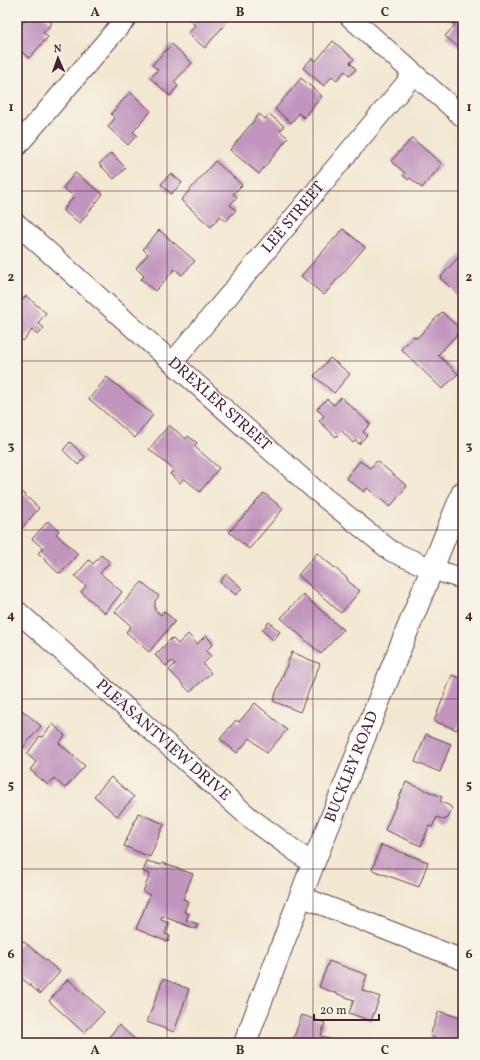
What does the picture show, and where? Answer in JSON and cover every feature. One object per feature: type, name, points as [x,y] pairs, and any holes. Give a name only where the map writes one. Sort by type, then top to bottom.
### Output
[{"type":"street","points":[[17,146],[126,17]]},
{"type":"street","points":[[350,17],[463,117]]},
{"type":"street","name":"LEE STREET","points":[[173,362],[414,74]]},
{"type":"street","name":"DREXLER STREET","points":[[17,224],[314,489],[391,551],[463,579]]},
{"type":"street","name":"BUCKLEY ROAD","points":[[245,1043],[312,864],[463,492]]},
{"type":"street","name":"PLEASANTVIEW DRIVE","points":[[17,610],[249,817],[312,864]]},
{"type":"street","points":[[300,896],[463,960]]},
{"type":"building","points":[[23,17],[45,17],[52,23],[43,33],[48,37],[29,58],[17,48],[17,30],[26,20]]},
{"type":"building","points":[[191,17],[231,17],[205,48],[188,34],[195,25],[190,21]]},
{"type":"building","points":[[446,17],[463,17],[463,51],[445,36],[455,25]]},
{"type":"building","points":[[333,41],[354,59],[350,63],[356,69],[350,76],[345,71],[337,80],[332,76],[324,86],[303,68],[312,58],[316,61]]},
{"type":"building","points":[[172,44],[192,63],[174,82],[178,86],[170,96],[150,78],[158,70],[152,65]]},
{"type":"building","points":[[301,78],[322,96],[304,118],[299,113],[291,123],[275,109]]},
{"type":"building","points":[[130,92],[151,111],[133,132],[137,135],[128,145],[108,127],[115,118],[111,114]]},
{"type":"building","points":[[259,114],[265,119],[269,114],[284,126],[280,131],[288,138],[259,174],[230,150]]},
{"type":"building","points":[[412,138],[442,164],[422,188],[410,178],[408,180],[403,175],[405,173],[391,161]]},
{"type":"building","points":[[111,153],[126,168],[114,179],[99,164]]},
{"type":"building","points":[[215,161],[242,185],[233,194],[237,197],[230,205],[236,210],[226,221],[220,216],[211,227],[181,200]]},
{"type":"building","points":[[75,173],[103,194],[80,223],[63,211],[74,196],[63,188]]},
{"type":"building","points":[[171,173],[182,183],[171,194],[161,184]]},
{"type":"building","points":[[343,229],[365,247],[324,295],[301,276]]},
{"type":"building","points":[[159,230],[195,261],[182,275],[175,269],[155,291],[141,279],[144,276],[136,268],[148,254],[143,249]]},
{"type":"building","points":[[463,252],[463,295],[461,297],[440,278]]},
{"type":"building","points":[[26,296],[46,313],[38,323],[44,328],[38,335],[32,330],[23,341],[17,336],[17,306]]},
{"type":"building","points":[[442,312],[461,330],[438,355],[458,374],[442,389],[401,349],[414,336],[417,338]]},
{"type":"building","points":[[330,358],[350,374],[334,393],[314,376]]},
{"type":"building","points":[[107,377],[153,415],[135,438],[89,399]]},
{"type":"building","points":[[341,397],[370,424],[363,432],[367,435],[359,444],[356,440],[353,443],[342,431],[336,437],[319,421],[324,416],[317,409],[327,399],[334,405]]},
{"type":"building","points":[[169,425],[186,439],[188,436],[197,443],[194,446],[219,468],[200,492],[184,478],[180,483],[170,474],[174,470],[149,449]]},
{"type":"building","points":[[70,442],[85,457],[78,465],[63,450]]},
{"type":"building","points":[[360,461],[370,468],[377,461],[407,486],[390,507],[367,488],[364,492],[346,478]]},
{"type":"building","points":[[17,488],[39,508],[22,528],[17,524]]},
{"type":"building","points":[[264,493],[283,509],[249,549],[229,532]]},
{"type":"building","points":[[48,521],[59,531],[56,534],[78,554],[61,573],[57,572],[38,553],[43,548],[32,539]]},
{"type":"building","points":[[317,553],[360,591],[341,613],[298,575]]},
{"type":"building","points":[[101,555],[110,562],[100,573],[122,592],[105,613],[81,592],[86,586],[75,576],[89,560],[93,564]]},
{"type":"building","points":[[226,574],[242,588],[236,595],[220,582]]},
{"type":"building","points":[[142,582],[159,596],[155,601],[155,610],[161,615],[164,611],[175,621],[149,652],[126,632],[131,626],[115,612]]},
{"type":"building","points":[[303,594],[343,630],[321,654],[281,618]]},
{"type":"building","points":[[269,622],[280,632],[273,640],[262,630]]},
{"type":"building","points":[[188,634],[197,644],[206,635],[213,644],[206,651],[211,656],[203,664],[211,673],[190,692],[169,670],[175,664],[172,661],[166,666],[155,655],[172,638],[178,644]]},
{"type":"building","points":[[292,652],[320,664],[300,712],[273,701]]},
{"type":"building","points":[[452,675],[463,679],[463,716],[457,730],[434,721]]},
{"type":"building","points":[[255,703],[287,730],[267,753],[250,738],[237,753],[220,739],[236,720],[239,722]]},
{"type":"building","points":[[17,706],[41,726],[22,749],[17,744]]},
{"type":"building","points":[[53,724],[65,736],[59,743],[85,766],[65,788],[54,778],[48,785],[30,770],[36,762],[27,754],[40,736],[42,737]]},
{"type":"building","points":[[426,734],[451,744],[440,772],[415,762]]},
{"type":"building","points":[[111,777],[134,797],[117,816],[94,796]]},
{"type":"building","points":[[406,782],[442,797],[440,801],[450,806],[452,809],[448,818],[444,820],[437,817],[432,827],[429,826],[421,846],[385,830]]},
{"type":"building","points":[[138,813],[164,824],[150,857],[124,846]]},
{"type":"building","points":[[381,845],[428,862],[419,887],[372,870]]},
{"type":"building","points":[[147,861],[161,865],[162,863],[193,874],[183,899],[188,901],[184,912],[189,914],[186,920],[198,924],[196,929],[162,916],[161,920],[169,923],[165,934],[170,936],[168,942],[136,929],[150,895],[143,892],[150,874],[143,872]]},
{"type":"building","points":[[23,941],[60,972],[40,994],[17,974],[17,947]]},
{"type":"building","points":[[329,961],[367,975],[362,990],[380,997],[371,1021],[349,1013],[354,1000],[319,987]]},
{"type":"building","points":[[68,979],[104,1012],[84,1033],[49,1001]]},
{"type":"building","points":[[163,979],[189,989],[174,1032],[147,1022]]},
{"type":"building","points":[[439,1011],[463,1019],[463,1043],[449,1043],[430,1036]]},
{"type":"building","points":[[302,1015],[325,1023],[321,1036],[332,1040],[331,1043],[292,1042]]},
{"type":"building","points":[[119,1025],[139,1043],[104,1043]]}]
